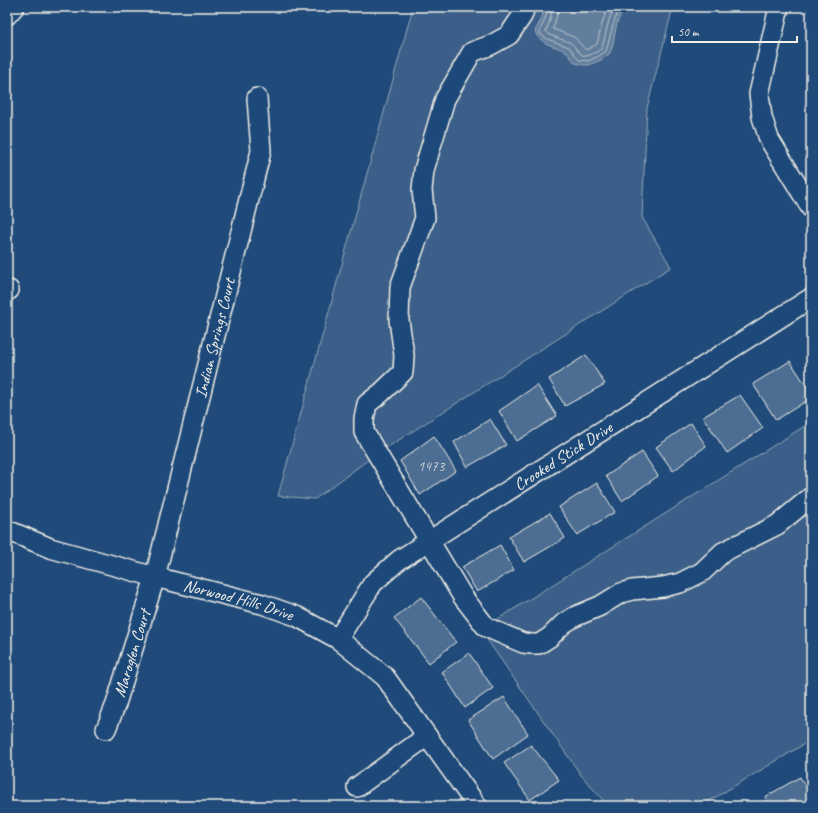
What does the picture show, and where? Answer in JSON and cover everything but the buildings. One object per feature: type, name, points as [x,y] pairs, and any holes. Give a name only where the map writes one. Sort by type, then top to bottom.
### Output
[{"type":"street","points":[[7,15],[14,7]]},
{"type":"street","points":[[524,7],[522,16],[510,35],[491,45],[472,52],[445,99],[424,170],[422,190],[426,218],[400,287],[399,320],[404,355],[403,372],[367,404],[364,419],[364,432],[463,597],[486,627],[523,643],[539,644],[574,617],[600,606],[621,594],[632,590],[663,587],[680,583],[702,572],[723,552],[777,526],[811,497]]},
{"type":"street","points":[[779,7],[759,94],[762,117],[769,139],[811,208]]},
{"type":"street","name":"Indian Springs Court","points":[[156,577],[261,151],[257,98]]},
{"type":"street","name":"Crooked Stick Drive","points":[[338,639],[373,583],[399,560],[811,298]]},
{"type":"street","name":"Norwood Hills Drive","points":[[7,530],[50,548],[262,604],[296,616],[338,639],[385,677],[477,806]]},
{"type":"street","name":"Maroglen Court","points":[[106,729],[116,704],[156,577]]},
{"type":"street","points":[[356,787],[427,736]]},
{"type":"shaded area","points":[[413,7],[673,7],[647,108],[642,217],[671,267],[383,450],[490,624],[811,422],[811,740],[701,806],[608,806],[581,775],[479,628],[372,457],[315,499],[278,496]]},
{"type":"water","points":[[544,7],[624,7],[617,23],[612,48],[609,54],[601,60],[585,65],[575,63],[566,51],[545,43],[537,36],[535,31],[542,18]]}]
